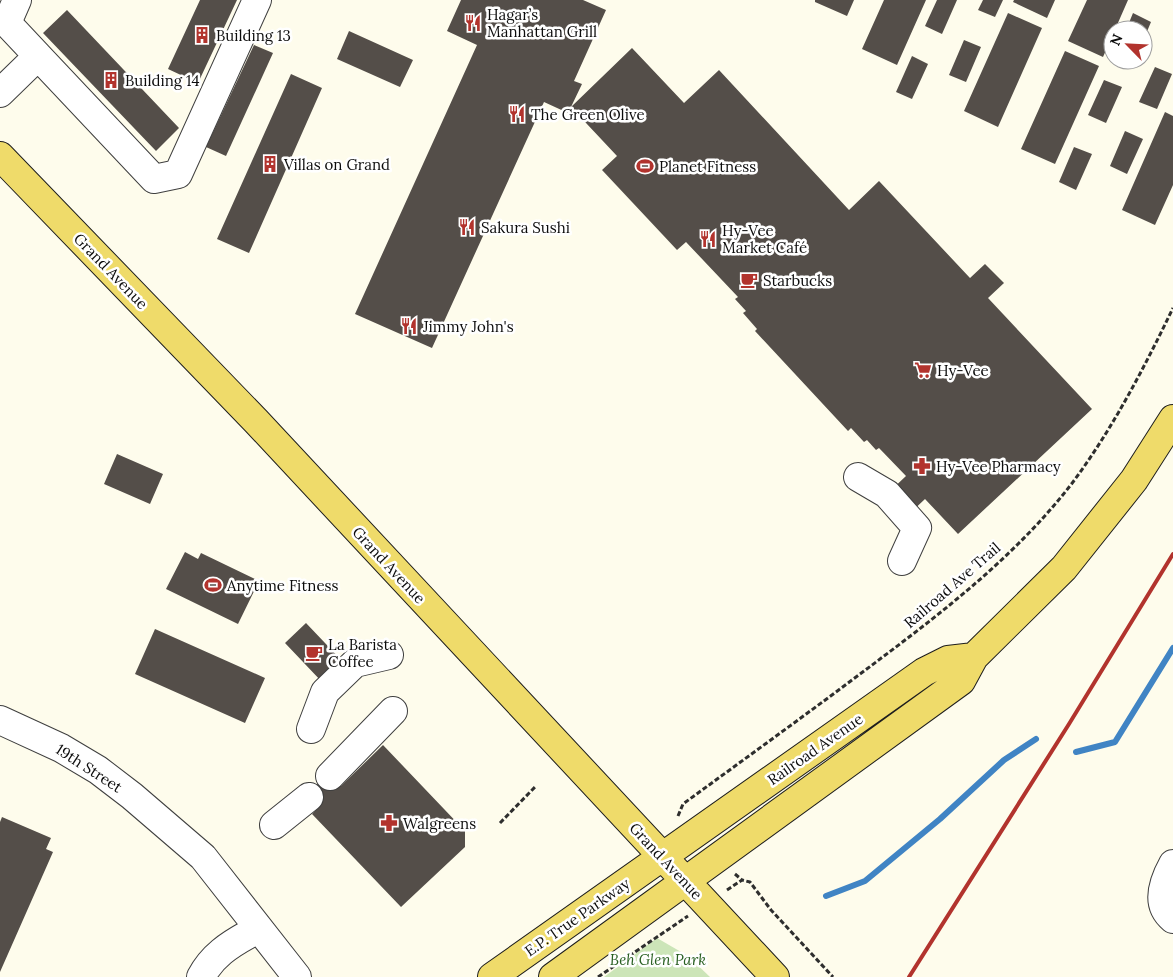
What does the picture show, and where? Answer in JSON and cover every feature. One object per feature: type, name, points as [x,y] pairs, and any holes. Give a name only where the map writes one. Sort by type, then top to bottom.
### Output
[{"type":"main road","name":"Grand Avenue","points":[[0,156],[256,422],[775,977]]},
{"type":"main road","name":"Railroad Avenue","points":[[684,881],[961,681],[974,657],[1064,568],[1134,480],[1173,419]]},
{"type":"main road","name":"Railroad Avenue","points":[[662,857],[924,672],[948,660],[974,657]]},
{"type":"main road","name":"E.P. True Parkway","points":[[492,977],[662,857]]},
{"type":"main road","points":[[553,977],[684,881]]},
{"type":"street","points":[[8,13],[38,56],[154,180],[178,174],[257,0]]},
{"type":"street","points":[[0,93],[38,56]]},
{"type":"street","points":[[858,477],[887,494],[917,528],[902,562]]},
{"type":"street","points":[[311,729],[324,692],[355,663],[388,655]]},
{"type":"street","points":[[330,776],[393,711]]},
{"type":"street","name":"19th Street","points":[[0,720],[61,748],[98,770],[132,796],[203,857],[297,977]]},
{"type":"street","points":[[274,825],[309,797]]},
{"type":"street","name":"19th Street","points":[[170,829],[281,977]]},
{"type":"street","points":[[1173,864],[1162,887],[1162,902],[1173,919]]},
{"type":"street","points":[[201,977],[208,964],[226,948],[249,934]]},
{"type":"path","name":"Railroad Ave Trail","points":[[678,815],[683,804],[922,627],[971,587],[1026,536],[1073,482],[1143,370],[1173,308]]},
{"type":"path","points":[[500,823],[535,787]]},
{"type":"path","points":[[742,880],[753,885],[771,910],[832,977]]},
{"type":"path","points":[[597,977],[679,923]]},
{"type":"green space","name":"Beh Glen Park","points":[[657,938],[688,956],[710,977],[604,977]]},
{"type":"building","name":"Building 13","points":[[200,0],[237,0],[198,83],[168,69]]},
{"type":"building","points":[[461,0],[583,0],[606,10],[574,81],[582,84],[568,113],[544,102],[432,348],[355,314],[477,45],[447,31]]},
{"type":"building","points":[[815,0],[854,0],[847,16],[815,2]]},
{"type":"building","points":[[884,0],[926,0],[897,65],[862,49]]},
{"type":"building","points":[[937,0],[957,0],[942,34],[925,26]]},
{"type":"building","points":[[983,0],[1003,0],[995,17],[978,10]]},
{"type":"building","points":[[1014,0],[1055,0],[1047,18],[1013,2]]},
{"type":"building","points":[[1087,0],[1128,0],[1119,20],[1103,20],[1103,57],[1068,41]]},
{"type":"building","name":"Building 14","points":[[67,10],[179,128],[156,151],[43,33]]},
{"type":"building","points":[[1008,13],[1042,28],[998,127],[964,111]]},
{"type":"building","points":[[1133,13],[1147,20],[1130,20]]},
{"type":"building","points":[[349,31],[413,60],[400,87],[337,59]]},
{"type":"building","points":[[964,40],[981,47],[966,82],[949,75]]},
{"type":"building","points":[[254,45],[273,53],[226,156],[206,147]]},
{"type":"building","name":"Hy-Vee","points":[[632,48],[684,103],[719,70],[849,210],[879,181],[970,278],[985,264],[1004,283],[988,298],[1092,409],[958,534],[925,499],[907,516],[887,494],[906,476],[879,448],[876,450],[867,440],[864,442],[851,428],[848,431],[755,331],[757,329],[743,313],[746,311],[735,299],[738,297],[686,242],[677,250],[602,170],[617,156],[571,107]]},
{"type":"building","points":[[1065,51],[1099,66],[1055,164],[1021,149]]},
{"type":"building","points":[[912,56],[928,64],[912,99],[896,92]]},
{"type":"building","points":[[1155,67],[1172,74],[1157,109],[1139,102]]},
{"type":"building","name":"Villas on Grand","points":[[291,74],[322,88],[249,253],[217,239]]},
{"type":"building","points":[[1104,80],[1122,87],[1106,123],[1088,115]]},
{"type":"building","points":[[1165,112],[1173,116],[1173,185],[1155,225],[1122,210]]},
{"type":"building","points":[[1125,131],[1143,139],[1127,174],[1110,166]]},
{"type":"building","points":[[1074,147],[1092,154],[1076,190],[1059,182]]},
{"type":"building","points":[[117,454],[163,474],[150,504],[104,484]]},
{"type":"building","name":"Anytime Fitness","points":[[185,552],[198,559],[201,553],[259,581],[238,624],[166,589]]},
{"type":"building","name":"La Barista Coffee","points":[[306,623],[344,663],[323,683],[285,643]]},
{"type":"building","points":[[155,629],[265,678],[245,723],[135,674]]},
{"type":"building","name":"Walgreens","points":[[383,745],[465,831],[465,847],[401,907],[312,814],[319,807],[307,794],[329,774],[341,786]]},
{"type":"building","points":[[2,817],[51,838],[46,849],[53,852],[0,972],[0,822]]},
{"type":"waterway","points":[[1076,752],[1115,742],[1173,648]]},
{"type":"waterway","points":[[826,896],[865,881],[940,819],[1004,760],[1036,739]]},
{"type":"railway","points":[[909,977],[1069,724],[1173,554]]},
{"type":"place","name":"Hagar’s Manhattan Grill","points":[[473,23]]},
{"type":"place","name":"Building 13","points":[[202,35]]},
{"type":"place","name":"Building 14","points":[[111,80]]},
{"type":"place","name":"The Green Olive","points":[[517,114]]},
{"type":"place","name":"Villas on Grand","points":[[270,164]]},
{"type":"place","name":"Planet Fitness","points":[[645,166]]},
{"type":"place","name":"Sakura Sushi","points":[[467,227]]},
{"type":"place","name":"Hy-Vee Market Café","points":[[708,239]]},
{"type":"place","name":"Starbucks","points":[[749,280]]},
{"type":"place","name":"Jimmy John's","points":[[409,326]]},
{"type":"place","name":"Hy-Vee","points":[[923,370]]},
{"type":"place","name":"Hy-Vee Pharmacy","points":[[922,466]]},
{"type":"place","name":"Anytime Fitness","points":[[213,585]]},
{"type":"place","name":"La Barista Coffee","points":[[314,653]]},
{"type":"place","name":"Walgreens","points":[[389,823]]}]
